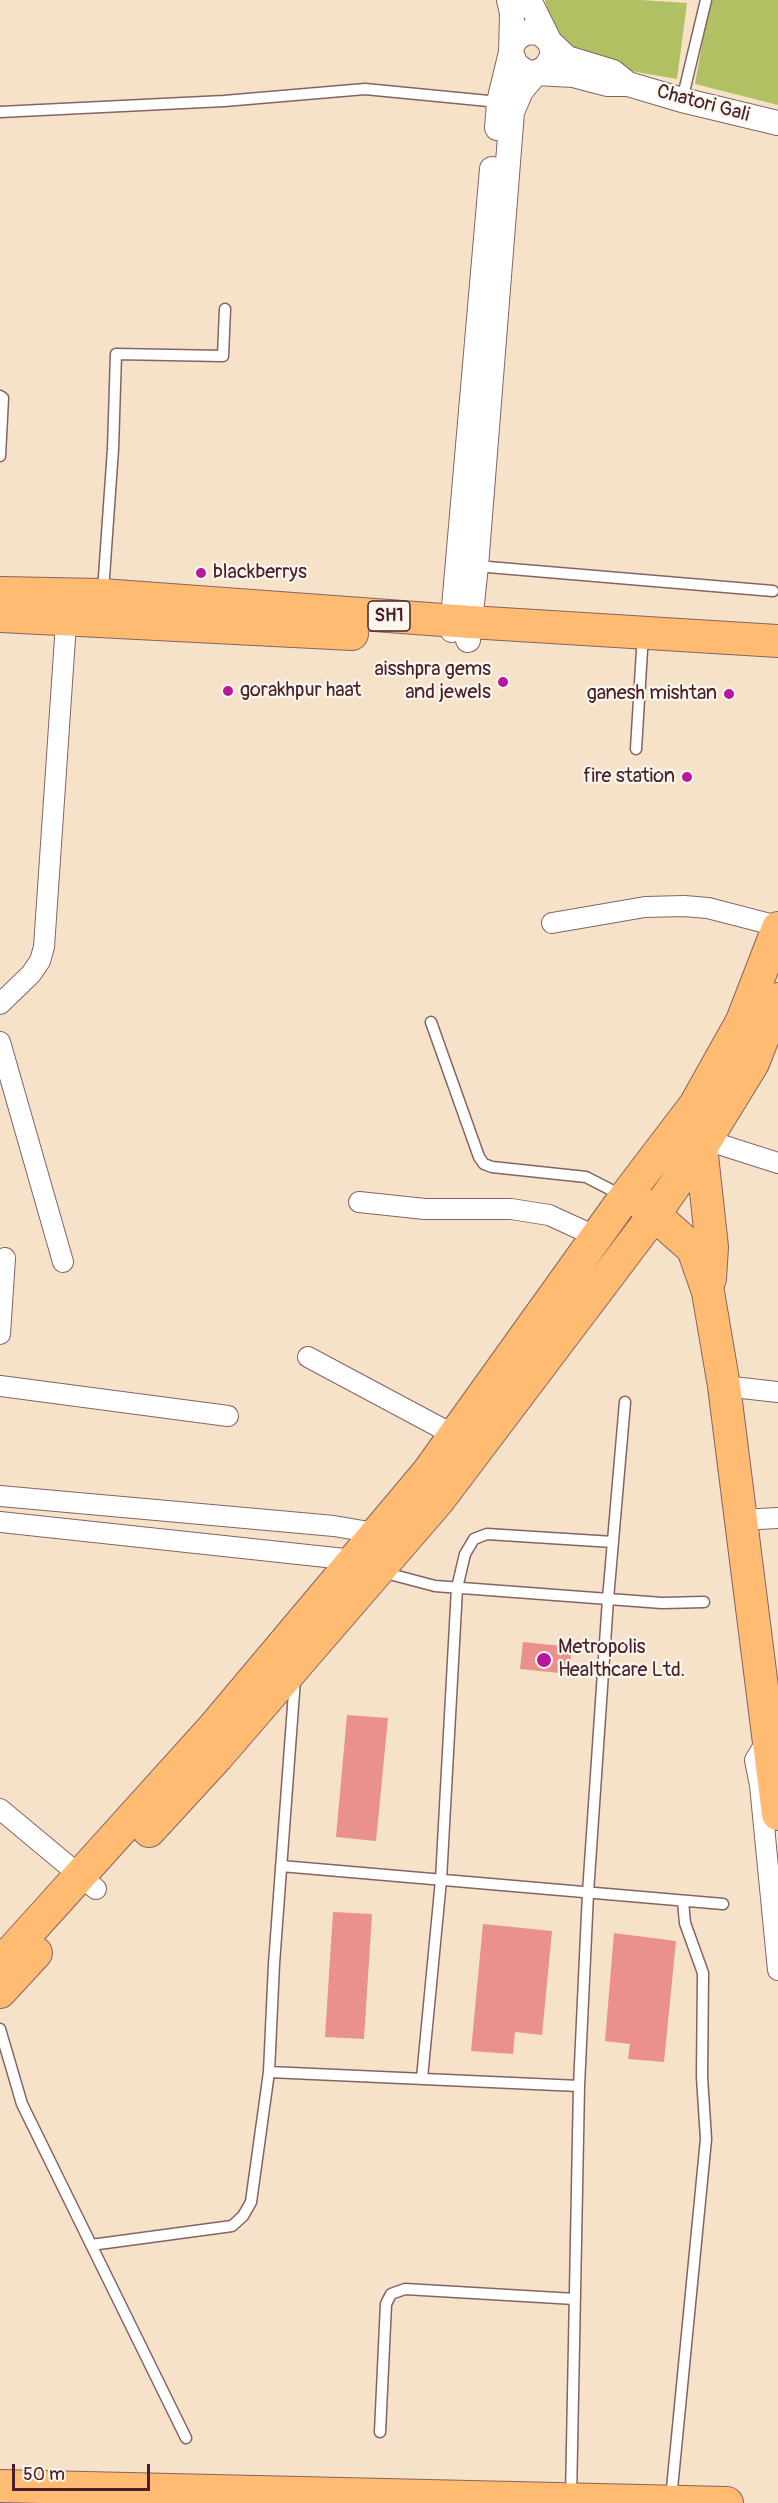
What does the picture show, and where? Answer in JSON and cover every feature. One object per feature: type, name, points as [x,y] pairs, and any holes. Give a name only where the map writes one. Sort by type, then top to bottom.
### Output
[{"type":"main road","name":"SH1","points":[[0,593],[68,607],[461,630],[778,641]]},
{"type":"main road","name":"SH1","points":[[0,616],[68,607]]},
{"type":"main road","name":"SH1","points":[[461,630],[642,650],[778,657]]},
{"type":"main road","points":[[1,1983],[88,1882],[213,1728],[387,1541],[428,1472],[454,1435],[627,1194],[695,1105],[742,1021],[778,927]]},
{"type":"main road","points":[[387,1541],[438,1501],[654,1215],[704,1143],[753,1063],[775,1016]]},
{"type":"main road","points":[[695,1105],[704,1143],[712,1247],[708,1292]]},
{"type":"main road","points":[[627,1194],[693,1249],[708,1292],[724,1386],[773,1755],[778,1814]]},
{"type":"main road","points":[[88,1882],[217,1757],[296,1667],[367,1565]]},
{"type":"main road","points":[[0,2486],[218,2489],[571,2501],[726,2503]]},
{"type":"street","points":[[509,0],[512,13],[511,52],[516,65],[521,69],[536,73],[573,75],[607,84],[628,84]]},
{"type":"street","points":[[461,630],[476,566],[512,112],[521,91],[536,73],[550,62],[553,48],[529,0]]},
{"type":"street","points":[[461,630],[487,220],[499,102],[511,52],[516,39],[526,32],[540,33],[567,58],[613,72],[628,84]]},
{"type":"street","name":"Chatori Gali","points":[[628,84],[682,100],[778,123]]},
{"type":"street","points":[[0,1004],[31,974],[40,961],[44,946],[68,607]]},
{"type":"street","points":[[552,922],[645,907],[684,906],[708,908],[778,927]]},
{"type":"street","points":[[0,1042],[63,1262]]},
{"type":"street","points":[[704,1143],[778,1163]]},
{"type":"street","points":[[359,1202],[426,1209],[511,1209],[549,1215],[597,1237]]},
{"type":"street","points":[[0,1334],[5,1258]]},
{"type":"street","points":[[308,1358],[454,1435]]},
{"type":"street","points":[[0,1386],[228,1416]]},
{"type":"street","points":[[724,1386],[778,1392]]},
{"type":"street","points":[[0,1496],[334,1526],[387,1541]]},
{"type":"street","points":[[741,1520],[778,1518]]},
{"type":"street","points":[[0,1522],[367,1565]]},
{"type":"street","points":[[773,1755],[755,1760],[760,1785],[778,1970]]},
{"type":"street","points":[[0,1809],[88,1882]]},
{"type":"lane","points":[[682,100],[706,0]]},
{"type":"lane","points":[[0,112],[224,100],[365,89],[499,102]]},
{"type":"lane","points":[[101,609],[113,449],[116,354],[223,356],[225,309]]},
{"type":"lane","points":[[0,396],[3,398],[0,456]]},
{"type":"lane","points":[[476,566],[773,591]]},
{"type":"lane","points":[[636,749],[642,650]]},
{"type":"lane","points":[[431,1022],[479,1158],[484,1164],[492,1167],[586,1177],[627,1194]]},
{"type":"lane","points":[[571,2501],[579,2086],[588,1893],[608,1599],[625,1402]]},
{"type":"lane","points":[[422,2078],[441,1880],[457,1587],[465,1554],[474,1539],[487,1534],[613,1542]]},
{"type":"lane","points":[[367,1565],[435,1586],[662,1603],[704,1602]]},
{"type":"lane","points":[[91,2245],[232,2226],[243,2217],[251,2202],[269,2072],[296,1667]]},
{"type":"lane","points":[[281,1866],[723,1904]]},
{"type":"lane","points":[[671,2502],[706,2139],[702,2077],[703,1973],[683,1916],[683,1901]]},
{"type":"lane","points":[[0,2029],[22,2104],[186,2438]]},
{"type":"lane","points":[[269,2072],[579,2086]]},
{"type":"lane","points":[[380,2432],[386,2304],[391,2294],[405,2289],[575,2299]]},
{"type":"green space","points":[[545,0],[640,0],[687,3],[677,79],[603,66],[576,55],[559,36],[550,18]]},
{"type":"green space","points":[[710,0],[778,0],[778,105],[695,84]]},
{"type":"building","points":[[523,1642],[572,1647],[569,1674],[520,1669]]},
{"type":"building","points":[[347,1715],[388,1718],[376,1841],[336,1837]]},
{"type":"building","points":[[333,1912],[372,1914],[364,2039],[325,2037]]},
{"type":"building","points":[[483,1924],[552,1931],[542,2035],[515,2032],[513,2054],[471,2051]]},
{"type":"building","points":[[614,1933],[676,1941],[664,2062],[628,2059],[630,2044],[605,2041]]},
{"type":"place","name":"blackberrys","points":[[201,573]]},
{"type":"place","name":"aisshpra gems and jewels","points":[[503,682]]},
{"type":"place","name":"gorakhpur haat","points":[[228,691]]},
{"type":"place","name":"ganesh mishtan","points":[[729,694]]},
{"type":"place","name":"fire station","points":[[687,777]]},
{"type":"place","name":"Metropolis Healthcare Ltd.","points":[[544,1660]]}]
